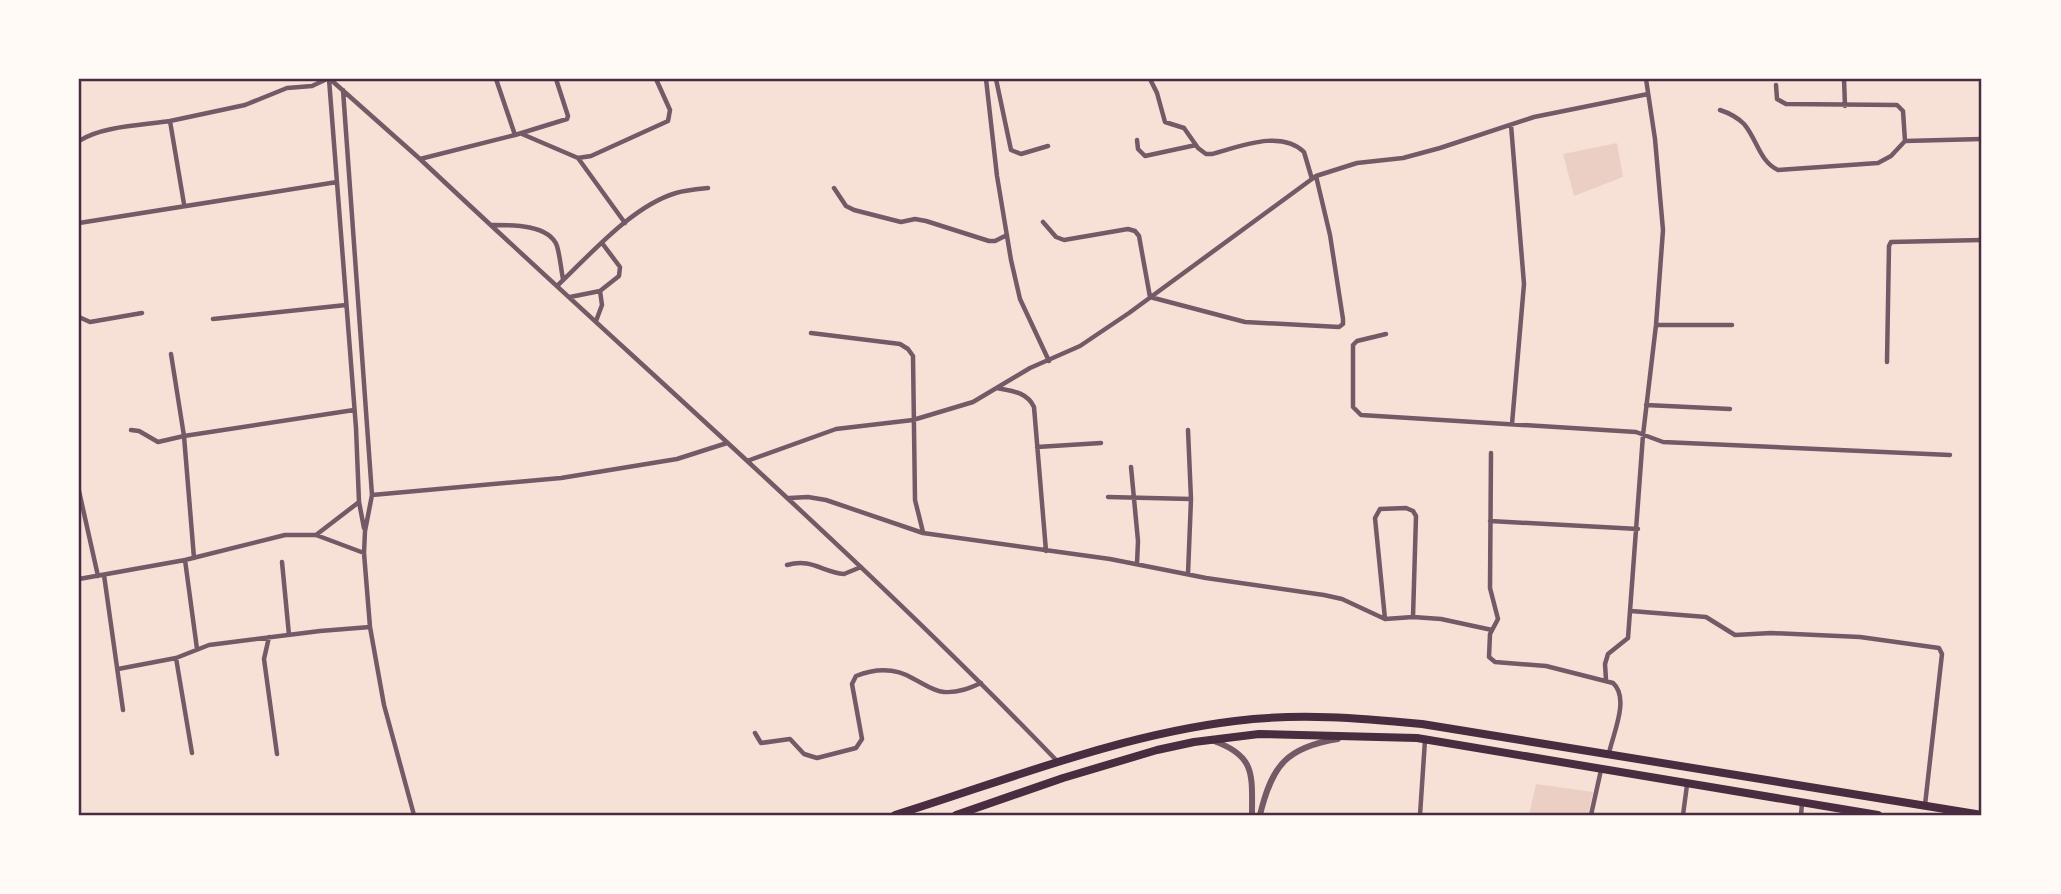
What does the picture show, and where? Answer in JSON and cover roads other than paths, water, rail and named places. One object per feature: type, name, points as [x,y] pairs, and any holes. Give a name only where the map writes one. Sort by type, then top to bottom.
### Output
[{"type":"highway","points":[[895,815],[1109,747],[1234,721],[1302,717],[1422,724],[1982,815]]},
{"type":"highway","points":[[956,815],[1115,761],[1209,740],[1259,734],[1425,740],[1878,815]]},
{"type":"street","points":[[289,79],[295,86]]},
{"type":"street","points":[[79,141],[104,131],[170,121],[245,104],[295,86],[312,86],[328,79]]},
{"type":"street","points":[[328,79],[420,159],[788,498],[982,683],[1059,763]]},
{"type":"street","points":[[328,79],[359,502],[365,531]]},
{"type":"street","points":[[496,79],[518,135],[579,158],[591,156],[668,121],[670,110],[656,79]]},
{"type":"street","points":[[420,159],[518,135],[567,119],[567,110],[556,79]]},
{"type":"street","points":[[986,79],[1007,235],[1020,299],[1049,361]]},
{"type":"street","points":[[996,79],[1011,150],[1021,154],[1048,146]]},
{"type":"street","points":[[1150,79],[1165,122],[1184,128],[1201,152],[1212,154],[1274,141],[1286,141],[1304,152],[1330,235],[1343,324],[1339,327],[1245,322],[1150,297]]},
{"type":"street","points":[[1606,680],[1605,664],[1608,654],[1628,638],[1643,435],[1656,325],[1663,230],[1655,139],[1646,79]]},
{"type":"street","points":[[1843,79],[1845,106]]},
{"type":"street","points":[[1776,85],[1777,99],[1781,103],[1902,107],[1905,141]]},
{"type":"street","points":[[343,90],[372,495],[364,553],[370,627],[384,705],[414,815]]},
{"type":"street","points":[[747,461],[836,429],[912,421],[973,402],[1080,346],[1314,177],[1357,163],[1403,158],[1440,148],[1534,117],[1648,94]]},
{"type":"street","points":[[1720,110],[1744,124],[1765,161],[1778,170],[1878,163],[1891,156],[1905,141],[1982,139]]},
{"type":"street","points":[[170,121],[184,205]]},
{"type":"street","points":[[1511,125],[1524,284],[1512,424]]},
{"type":"street","points":[[1137,140],[1138,149],[1145,156],[1196,145]]},
{"type":"street","points":[[579,158],[625,223]]},
{"type":"street","points":[[79,223],[337,182]]},
{"type":"street","points":[[557,286],[625,223],[675,193],[708,188]]},
{"type":"street","points":[[834,188],[846,206],[854,210],[901,222],[915,219],[926,221],[989,241],[1007,235]]},
{"type":"street","points":[[1043,222],[1056,237],[1064,240],[1128,229],[1135,231],[1139,236],[1150,297]]},
{"type":"street","points":[[490,226],[511,225],[552,238],[563,280]]},
{"type":"street","points":[[1886,362],[1888,246],[1891,242],[1982,240]]},
{"type":"street","points":[[569,298],[600,291],[619,276],[620,267],[603,243]]},
{"type":"street","points":[[596,321],[602,305],[600,291]]},
{"type":"street","points":[[213,319],[346,306]]},
{"type":"street","points":[[79,317],[90,322],[142,313]]},
{"type":"street","points":[[1656,325],[1732,325]]},
{"type":"street","points":[[811,333],[900,344],[908,349],[912,356],[915,500],[923,533]]},
{"type":"street","points":[[1386,334],[1357,341],[1353,345],[1353,407],[1367,416],[1643,435],[1663,442],[1950,455]]},
{"type":"street","points":[[171,354],[184,436],[194,558]]},
{"type":"street","points":[[996,388],[1022,394],[1034,407],[1045,551]]},
{"type":"street","points":[[1646,405],[1730,409]]},
{"type":"street","points":[[131,430],[139,431],[158,442],[354,410]]},
{"type":"street","points":[[1188,430],[1191,499],[1188,574]]},
{"type":"street","points":[[372,495],[561,478],[677,459],[727,443]]},
{"type":"street","points":[[1037,447],[1101,443]]},
{"type":"street","points":[[1491,453],[1490,588],[1498,619],[1492,630],[1489,657],[1494,662],[1546,666],[1606,680],[1618,688],[1621,699],[1609,754]]},
{"type":"street","points":[[1131,467],[1138,564]]},
{"type":"street","points":[[79,491],[97,576]]},
{"type":"street","points":[[1108,497],[1191,499]]},
{"type":"street","points":[[788,498],[826,500],[923,533],[1138,564],[1342,598],[1385,619],[1441,619],[1492,630]]},
{"type":"street","points":[[316,535],[359,502]]},
{"type":"street","points":[[1385,619],[1375,518],[1380,509],[1406,508],[1416,516],[1413,617]]},
{"type":"street","points":[[1490,521],[1638,528]]},
{"type":"street","points":[[79,579],[185,560],[285,535],[316,535],[364,553]]},
{"type":"street","points":[[185,560],[197,649]]},
{"type":"street","points":[[282,562],[289,635]]},
{"type":"street","points":[[787,565],[812,563],[844,574],[861,567]]},
{"type":"street","points":[[104,575],[123,710]]},
{"type":"street","points":[[1631,611],[1706,617],[1735,635],[1860,637],[1938,648],[1942,654],[1925,805]]},
{"type":"street","points":[[118,669],[176,658],[209,645],[370,627]]},
{"type":"street","points":[[269,637],[264,659],[277,754]]},
{"type":"street","points":[[176,658],[192,753]]},
{"type":"street","points":[[755,733],[761,743],[790,740],[811,757],[848,751],[856,748],[862,739],[852,684],[856,676],[874,670],[903,673],[929,688],[944,692],[967,689],[982,683]]},
{"type":"street","points":[[1259,815],[1271,780],[1289,755],[1300,748],[1354,737]]},
{"type":"street","points":[[1209,740],[1232,748],[1247,763],[1259,815]]},
{"type":"street","points":[[1420,815],[1425,740]]},
{"type":"street","points":[[1591,815],[1601,770]]},
{"type":"street","points":[[1683,815],[1687,785]]},
{"type":"street","points":[[1801,815],[1802,803]]}]
